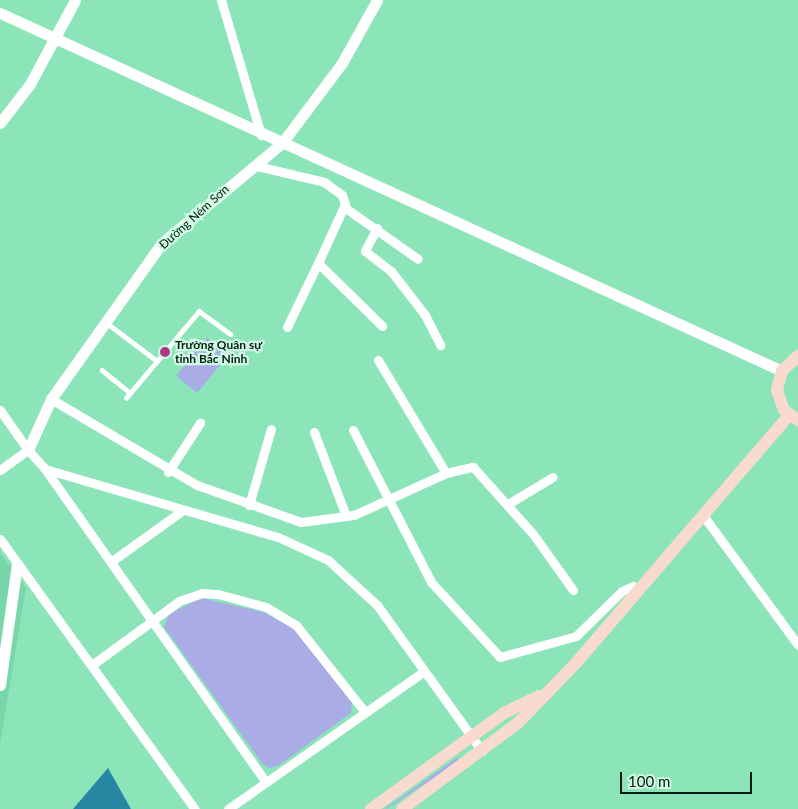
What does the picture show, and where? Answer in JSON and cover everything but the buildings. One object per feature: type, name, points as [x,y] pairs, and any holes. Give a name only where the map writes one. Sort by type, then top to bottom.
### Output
[{"type":"main road","points":[[402,809],[482,751],[548,692],[586,652],[639,589],[794,417],[778,397],[782,370],[798,356]]},
{"type":"main road","points":[[371,809],[504,713],[548,692]]},
{"type":"street","points":[[0,123],[20,100],[56,38],[75,0]]},
{"type":"street","points":[[221,0],[261,135]]},
{"type":"street","name":"Đường Ném Sơn","points":[[28,450],[51,399],[162,243],[282,144],[342,63],[377,0]]},
{"type":"street","points":[[0,13],[261,135],[782,370]]},
{"type":"street","points":[[257,166],[324,182],[342,195],[344,207],[287,327]]},
{"type":"street","points":[[344,207],[377,228],[418,259]]},
{"type":"street","points":[[377,228],[365,251],[391,271],[425,315],[440,345]]},
{"type":"street","points":[[318,263],[382,326]]},
{"type":"street","points":[[378,360],[446,473]]},
{"type":"street","points":[[51,399],[155,464],[250,505],[301,522],[346,516],[389,500],[446,473],[473,467],[508,504],[573,590]]},
{"type":"street","points":[[0,410],[154,619],[266,782]]},
{"type":"street","points":[[168,472],[200,423]]},
{"type":"street","points":[[250,505],[271,429]]},
{"type":"street","points":[[353,430],[431,582],[500,657],[573,637],[622,591],[634,586],[639,589]]},
{"type":"street","points":[[314,432],[346,516]]},
{"type":"street","points":[[0,470],[28,450]]},
{"type":"street","points":[[45,469],[278,537],[339,567],[377,605],[482,751]]},
{"type":"street","points":[[508,504],[553,477]]},
{"type":"street","points":[[112,561],[183,510]]},
{"type":"street","points":[[705,518],[798,645]]},
{"type":"street","points":[[0,539],[195,809]]},
{"type":"street","points":[[0,685],[17,564]]},
{"type":"street","points":[[92,665],[179,601],[202,593],[266,607],[309,636],[366,712]]},
{"type":"street","points":[[573,637],[586,652]]},
{"type":"street","points":[[228,809],[424,671]]},
{"type":"lane","points":[[126,398],[198,311],[231,334]]},
{"type":"lane","points":[[106,322],[157,361]]},
{"type":"lane","points":[[102,370],[130,393]]},
{"type":"shaded area","points":[[207,338],[228,355],[197,393],[176,376]]},
{"type":"shaded area","points":[[0,552],[26,588],[0,744]]},
{"type":"shaded area","points":[[201,598],[263,612],[294,629],[352,701],[351,713],[278,766],[269,768],[262,763],[164,627],[169,614]]},
{"type":"shaded area","points":[[458,757],[457,763],[386,809],[386,808]]},
{"type":"shaded area","points":[[108,768],[131,809],[73,809]]},
{"type":"place","name":"Trường Quân sự tỉnh Bắc Ninh","points":[[165,352]]}]
